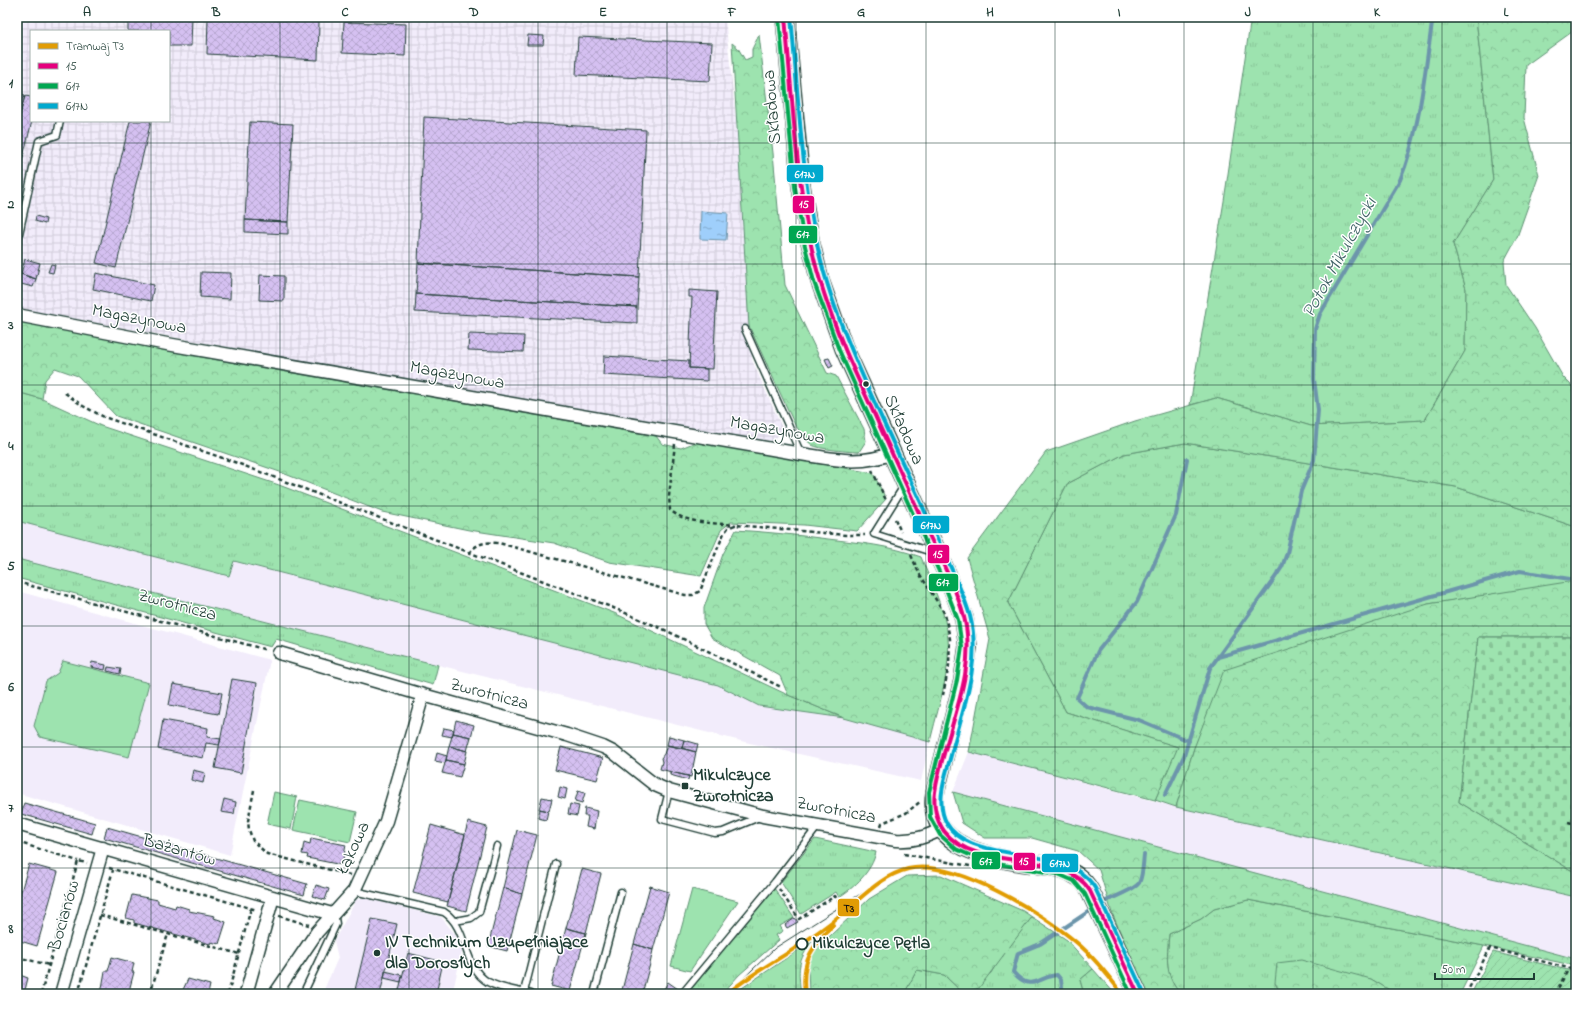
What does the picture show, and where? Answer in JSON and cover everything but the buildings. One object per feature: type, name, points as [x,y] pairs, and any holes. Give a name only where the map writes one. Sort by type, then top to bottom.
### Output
[{"type":"main road","name":"Składowa","points":[[785,17],[798,162],[811,248],[820,281],[838,331],[962,609],[966,628],[968,647],[962,681],[934,799],[936,816],[942,828]]},
{"type":"main road","points":[[942,828],[953,840],[976,852],[1070,871],[1082,879],[1090,891],[1104,919],[1138,994]]},
{"type":"street","name":"Magazynowa","points":[[17,315],[167,344],[801,454],[850,461],[867,461],[892,453]]},
{"type":"street","name":"Zwrotnicza","points":[[279,652],[423,696],[560,733],[603,747],[613,752],[654,785],[669,792],[763,816],[880,838],[909,841],[923,838],[942,828]]},
{"type":"street","name":"Łąkowa","points":[[275,994],[321,928],[354,891],[386,821],[423,696]]},
{"type":"street","name":"Bażantów","points":[[17,824],[332,914]]},
{"type":"street","name":"Bocianów","points":[[61,994],[103,848]]},
{"type":"street","points":[[246,994],[273,897]]},
{"type":"lane","points":[[474,17],[497,17]]},
{"type":"lane","points":[[17,243],[39,141],[57,135],[60,122]]},
{"type":"lane","points":[[745,329],[801,454]]},
{"type":"lane","points":[[906,485],[874,534],[938,555]]},
{"type":"lane","points":[[669,792],[662,819],[715,833],[723,832],[763,816]]},
{"type":"lane","points":[[682,994],[775,882],[818,826]]},
{"type":"lane","points":[[455,922],[471,918],[479,912],[497,846]]},
{"type":"lane","points":[[524,992],[556,864]]},
{"type":"lane","points":[[354,891],[436,910],[450,916],[455,922],[478,973],[494,984],[530,994]]},
{"type":"lane","points":[[594,994],[621,892]]},
{"type":"lane","points":[[303,994],[336,924],[335,918],[332,914]]},
{"type":"path","points":[[65,393],[83,406],[104,417],[237,463],[637,618],[781,687]]},
{"type":"path","points":[[676,432],[669,496],[670,510],[675,515],[686,519],[846,536],[874,534]]},
{"type":"path","points":[[867,461],[919,573],[945,614],[950,638],[949,665],[943,697]]},
{"type":"path","points":[[469,553],[475,546],[485,542],[499,543],[685,595],[693,595],[700,591],[724,533],[728,528],[742,525]]},
{"type":"path","name":"Zwrotnicza","points":[[17,582],[279,652]]},
{"type":"path","points":[[254,790],[248,821],[249,830],[253,841],[267,854],[360,877]]},
{"type":"path","points":[[880,838],[882,823],[906,813],[924,797]]},
{"type":"path","points":[[1568,822],[1576,824]]},
{"type":"path","points":[[17,842],[78,861],[98,865],[321,928]]},
{"type":"path","points":[[17,857],[21,843]]},
{"type":"path","points":[[902,853],[978,867]]},
{"type":"path","points":[[41,994],[78,861]]},
{"type":"path","points":[[78,994],[113,870]]},
{"type":"path","points":[[775,882],[799,919],[835,896],[843,909]]},
{"type":"path","points":[[228,994],[251,908]]},
{"type":"path","points":[[100,915],[239,954]]},
{"type":"path","points":[[150,994],[168,934]]},
{"type":"path","points":[[1466,994],[1490,948],[1576,970]]},
{"type":"path","points":[[17,958],[49,965]]},
{"type":"path","points":[[1555,994],[1569,968]]},
{"type":"shaded area","points":[[17,17],[725,17],[736,120],[752,360],[783,430],[773,441],[394,378],[17,308]]},
{"type":"shaded area","points":[[17,521],[229,576],[233,561],[718,685],[759,706],[844,718],[930,742],[921,781],[745,742],[17,559]]},
{"type":"shaded area","points":[[17,591],[270,660],[230,855],[17,793]]},
{"type":"shaded area","points":[[969,752],[1176,807],[1576,897],[1576,959],[953,792]]},
{"type":"shaded area","points":[[365,898],[441,917],[454,933],[462,952],[452,994],[322,994],[338,958],[334,941],[356,900]]},
{"type":"green space","points":[[1251,17],[1476,17],[1493,180],[1453,244],[1466,289],[1465,351],[1425,420],[1311,426],[1216,398],[1190,405],[1224,201]]},
{"type":"green space","points":[[1476,17],[1576,17],[1576,29],[1526,65],[1524,118],[1539,175],[1517,237],[1504,261],[1506,285],[1535,328],[1563,377],[1576,390],[1576,527],[1456,487],[1185,443],[1124,454],[1067,484],[1008,603],[1066,712],[1178,747],[1155,800],[969,752],[990,639],[967,558],[1046,452],[1135,421],[1216,398],[1311,426],[1425,420],[1465,351],[1466,289],[1453,244],[1493,180]]},
{"type":"green space","points":[[759,35],[773,153],[785,285],[827,373],[836,376],[864,429],[866,441],[859,452],[821,448],[812,445],[805,438],[795,425],[749,326],[732,43],[738,48],[745,60],[752,57],[752,49]]},
{"type":"green space","points":[[17,321],[189,355],[656,436],[662,444],[681,448],[696,442],[873,473],[886,499],[857,531],[804,525],[731,522],[721,530],[701,576],[609,562],[554,543],[469,530],[382,512],[280,472],[116,416],[78,376],[55,368],[45,380],[42,399],[17,392]]},
{"type":"green space","points":[[17,392],[42,399],[101,426],[279,485],[614,613],[788,695],[844,718],[759,706],[718,685],[234,561],[229,576],[17,521]]},
{"type":"green space","points":[[1185,443],[1456,487],[1576,527],[1576,582],[1428,604],[1202,730],[1194,748],[1176,807],[1155,800],[1177,747],[1066,712],[1008,603],[1067,484],[1124,454]]},
{"type":"green space","points":[[736,530],[863,543],[886,547],[921,557],[941,608],[947,629],[948,639],[945,677],[930,742],[844,718],[788,695],[780,676],[712,638],[704,624],[704,608],[723,554]]},
{"type":"green space","points":[[17,559],[438,665],[433,685],[276,639],[271,647],[17,578]]},
{"type":"green space","points":[[1567,582],[1576,582],[1576,637],[1478,637],[1459,802],[1576,873],[1576,897],[1176,807],[1194,748],[1224,670],[1428,604]]},
{"type":"green space","points":[[1478,637],[1576,637],[1576,873],[1459,802]]},
{"type":"green space","points":[[63,661],[149,683],[129,757],[40,737],[34,726],[46,681],[58,673]]},
{"type":"green space","points":[[274,792],[297,797],[291,829],[267,824]]},
{"type":"green space","points":[[953,792],[1576,959],[1576,966],[1484,946],[1248,900],[1214,909],[1201,919],[1169,934],[1167,958],[1169,973],[1172,981],[1181,994],[1147,994],[1112,913],[1099,870],[1078,851],[1032,838],[985,838],[962,823]]},
{"type":"green space","points":[[300,800],[357,812],[350,842],[293,830]]},
{"type":"green space","points":[[815,839],[876,852],[867,872],[851,888],[839,897],[836,892],[801,914],[781,882]]},
{"type":"green space","points":[[941,875],[1023,911],[1032,917],[979,988],[963,993],[944,975],[917,970],[904,994],[809,994],[808,966],[813,952],[869,899],[907,876]]},
{"type":"green space","points":[[774,888],[794,918],[780,926],[783,931],[776,935],[779,940],[739,975],[722,994],[687,994]]},
{"type":"green space","points":[[692,889],[738,901],[690,971],[671,966]]},
{"type":"green space","points":[[1248,900],[1484,946],[1460,994],[1396,994],[1371,979],[1275,983],[1281,994],[1181,994],[1172,981],[1169,973],[1167,958],[1169,934],[1201,919],[1214,909]]},
{"type":"green space","points":[[1032,917],[1067,940],[1093,969],[1080,980],[1084,994],[904,994],[917,970],[944,975],[963,993],[991,973],[1000,958]]},
{"type":"green space","points":[[812,941],[801,961],[799,978],[801,994],[733,994]]},
{"type":"green space","points":[[1493,952],[1576,972],[1576,994],[1471,994]]},
{"type":"green space","points":[[1301,960],[1371,979],[1396,994],[1281,994],[1275,983],[1277,963]]},
{"type":"green space","points":[[1093,969],[1115,994],[1084,994],[1080,980]]},
{"type":"water","points":[[701,211],[728,213],[726,240],[700,239]]},
{"type":"waterway","name":"Potok Mikulczycki","points":[[1165,795],[1184,756],[1210,668],[1274,579],[1282,567],[1287,553],[1301,491],[1314,460],[1318,410],[1314,379],[1315,329],[1320,314],[1400,180],[1407,161],[1417,121],[1433,17]]},
{"type":"waterway","points":[[1187,459],[1176,515],[1137,602],[1098,651],[1077,698],[1087,707],[1139,720],[1189,741]]},
{"type":"waterway","points":[[1218,657],[1520,571],[1576,580]]},
{"type":"waterway","name":"Potok Mikulczycki","points":[[1100,904],[1137,886],[1142,873],[1144,855]]},
{"type":"waterway","name":"Potok Mikulczycki","points":[[1063,994],[1061,980],[1057,975],[1031,983],[1025,982],[1013,972],[1018,953],[1040,944],[1094,908]]},
{"type":"tram line","name":"T3","points":[[727,994],[746,979],[797,947],[823,928],[880,882],[898,872],[908,869],[927,868],[948,872],[996,890],[1042,917],[1083,948],[1100,966],[1122,994]]},
{"type":"tram line","points":[[728,993],[775,948],[884,879]]},
{"type":"tram line","name":"T3","points":[[805,994],[805,973],[809,956],[813,948],[833,925]]},
{"type":"transit line","name":"15","points":[[785,17],[794,129],[801,185],[810,240],[824,295],[847,354],[948,574],[964,617],[967,639],[967,661],[964,683],[939,771],[934,797],[937,817],[944,831],[959,844],[977,853],[1041,864],[1060,869],[1077,877],[1090,891],[1138,994]]},
{"type":"transit line","name":"617N","points":[[791,17],[800,129],[807,184],[816,239],[830,294],[860,369],[962,593],[970,616],[974,651],[972,668],[965,704],[942,790],[941,799],[943,816],[954,833],[971,843],[1004,852],[1056,862],[1071,867],[1085,876],[1095,888],[1143,991]]},
{"type":"transit line","name":"617","points":[[779,18],[795,187],[804,242],[814,282],[839,350],[941,576],[958,620],[962,647],[957,680],[929,792],[930,817],[940,835],[956,849],[976,858],[997,864],[1058,874],[1074,881],[1085,894],[1131,994]]},
{"type":"place","name":"Mikulczyce Zwrotnicza","points":[[685,786]]},
{"type":"place","name":"Mikulczyce Pętla","points":[[802,944]]},
{"type":"place","name":"IV Technikum Uzupełniające dla Dorosłych","points":[[377,953]]}]
